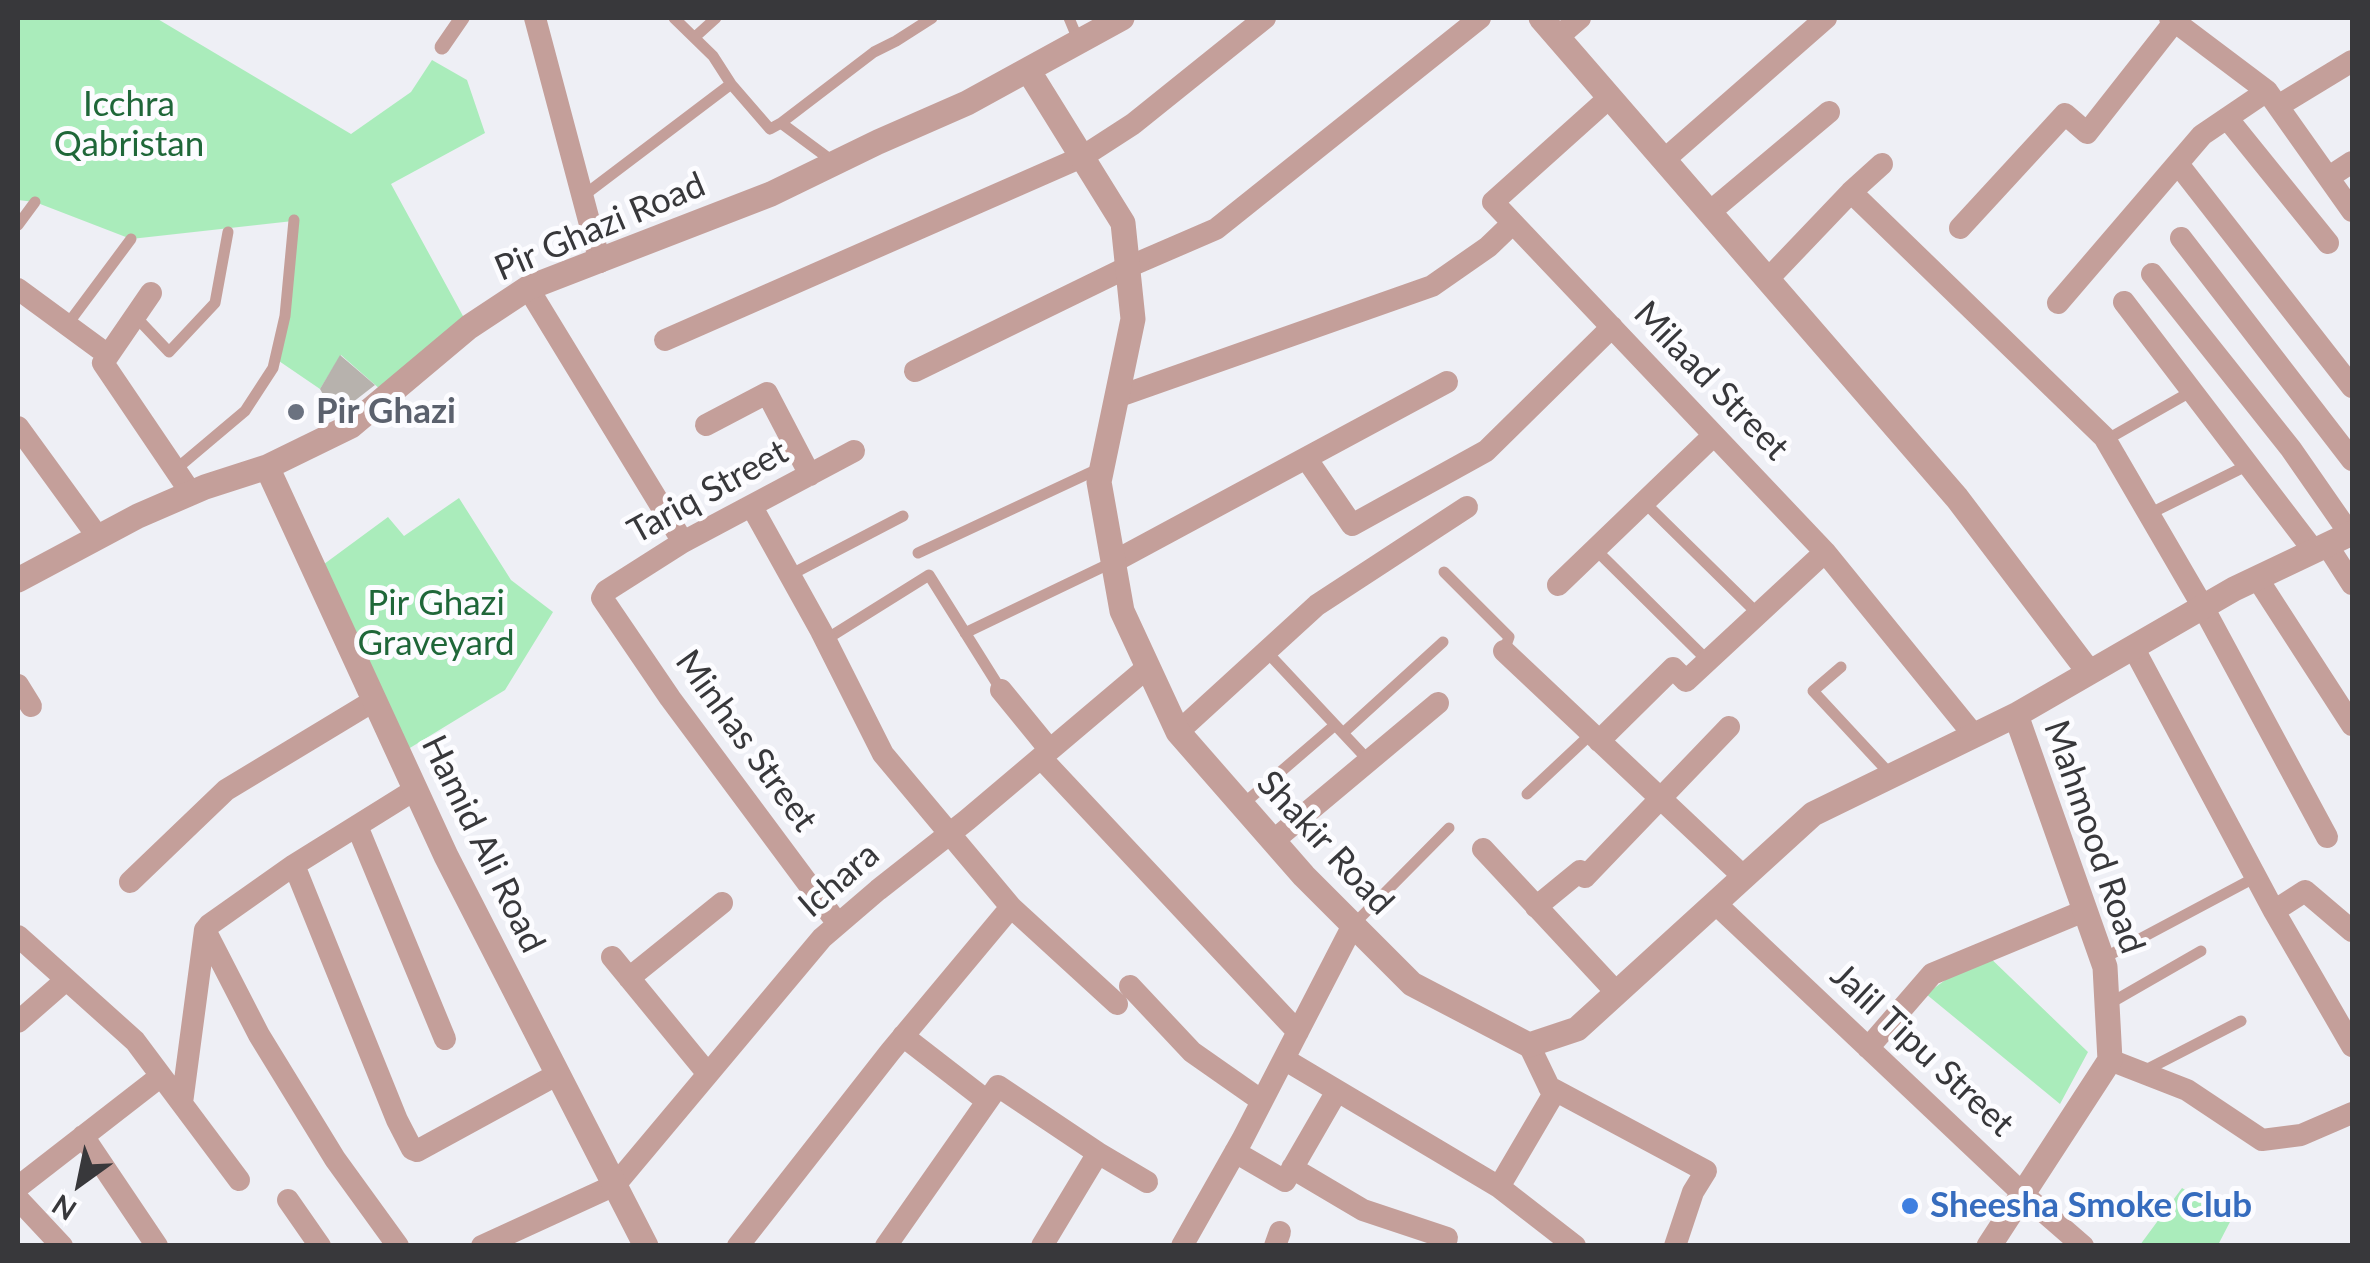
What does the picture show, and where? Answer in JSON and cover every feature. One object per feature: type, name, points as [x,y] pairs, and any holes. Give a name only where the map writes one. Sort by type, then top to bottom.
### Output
[{"type":"street","points":[[442,47],[462,18]]},
{"type":"street","points":[[536,18],[600,262]]},
{"type":"street","name":"Pir Ghazi Road","points":[[18,580],[138,516],[267,466],[351,426],[477,320],[528,288],[771,194],[968,104],[1122,18]]},
{"type":"street","points":[[665,340],[1082,157],[1134,124],[1265,18]]},
{"type":"street","points":[[914,371],[1128,267],[1216,229],[1480,18]]},
{"type":"street","points":[[1541,18],[1957,498],[2089,672]]},
{"type":"street","points":[[1558,38],[1580,18]]},
{"type":"street","points":[[1664,158],[1826,18]]},
{"type":"street","points":[[1960,228],[2065,114],[2087,132],[2172,19],[2272,98],[2352,211]]},
{"type":"street","points":[[2058,303],[2202,135],[2227,118],[2352,61]]},
{"type":"street","name":"Shakir Road","points":[[1028,70],[1123,223],[1133,320],[1099,482],[1122,612],[1178,732],[1304,876],[1412,984],[1530,1044]]},
{"type":"street","points":[[1117,397],[1432,286],[1488,248],[1513,224],[1493,202],[1610,97]]},
{"type":"street","points":[[1710,212],[1829,112]]},
{"type":"street","points":[[2227,118],[2328,243]]},
{"type":"street","points":[[2328,177],[2352,162]]},
{"type":"street","points":[[1767,280],[1882,164]]},
{"type":"street","points":[[2178,164],[2352,386]]},
{"type":"street","points":[[1851,192],[2106,440],[2203,607],[2327,837]]},
{"type":"street","name":"Milaad Street","points":[[1513,224],[1825,552],[1973,734]]},
{"type":"street","points":[[2181,238],[2352,460]]},
{"type":"street","points":[[1499,1187],[1552,1095],[1530,1044],[1577,1029],[1813,814],[2016,715],[2203,607],[2352,534],[2291,449],[2152,274]]},
{"type":"street","points":[[528,288],[683,542]]},
{"type":"street","points":[[18,289],[108,356]]},
{"type":"street","points":[[150,293],[103,363],[191,493]]},
{"type":"street","points":[[2124,302],[2248,465],[2352,584]]},
{"type":"street","points":[[1306,458],[1352,525],[1486,451],[1612,328]]},
{"type":"street","points":[[1113,562],[1447,382]]},
{"type":"street","points":[[706,425],[767,392],[810,475]]},
{"type":"street","points":[[18,427],[98,537]]},
{"type":"street","points":[[1558,585],[1714,435]]},
{"type":"street","name":"Tariq Street","points":[[602,598],[606,591],[683,542],[854,452]]},
{"type":"street","name":"Hamid Ali Road","points":[[267,466],[446,856],[646,1246]]},
{"type":"street","points":[[752,507],[826,640],[883,754],[949,834],[1012,907],[1192,1052],[1262,1101]]},
{"type":"street","points":[[1178,732],[1317,605],[1467,508]]},
{"type":"street","points":[[1595,737],[1673,668],[1686,681],[1825,552]]},
{"type":"street","points":[[2257,578],[2352,725]]},
{"type":"street","name":"Minhas Street","points":[[602,598],[670,698],[838,924]]},
{"type":"street","points":[[2133,647],[2274,911],[2352,1046]]},
{"type":"street","points":[[1504,651],[1744,878]]},
{"type":"street","name":"Ichara","points":[[616,1185],[822,938],[1148,668]]},
{"type":"street","points":[[18,685],[31,706]]},
{"type":"street","points":[[1001,690],[1045,754],[1298,1032]]},
{"type":"street","points":[[130,882],[226,790],[376,700]]},
{"type":"street","points":[[1273,841],[1438,703]]},
{"type":"street","name":"Mahmood Road","points":[[2016,715],[2105,967],[2110,1060]]},
{"type":"street","points":[[1536,907],[1580,871],[1585,878],[1730,726]]},
{"type":"street","points":[[182,1103],[209,924],[416,789]]},
{"type":"street","points":[[357,826],[445,1038]]},
{"type":"street","points":[[1483,850],[1616,993]]},
{"type":"street","points":[[294,865],[397,1120],[414,1151],[558,1074]]},
{"type":"street","points":[[2274,911],[2305,891],[2352,931]]},
{"type":"street","points":[[629,978],[722,903]]},
{"type":"street","name":"Jalil Tipu Street","points":[[1715,904],[2083,1246]]},
{"type":"street","points":[[738,1246],[903,1036],[1012,907]]},
{"type":"street","points":[[1868,1048],[1932,974],[2084,910]]},
{"type":"street","points":[[1182,1246],[1352,925]]},
{"type":"street","points":[[206,930],[259,1035],[335,1160],[398,1246]]},
{"type":"street","points":[[18,936],[135,1041],[240,1180]]},
{"type":"street","points":[[612,957],[708,1074]]},
{"type":"street","points":[[18,1022],[66,980]]},
{"type":"street","points":[[903,1036],[987,1101]]},
{"type":"street","points":[[1284,1059],[1499,1187],[1575,1246]]},
{"type":"street","points":[[1989,1246],[2110,1060],[2187,1090],[2262,1140],[2301,1134],[2352,1112]]},
{"type":"street","points":[[18,1187],[161,1076]]},
{"type":"street","points":[[886,1246],[998,1086],[1098,1154],[1147,1182]]},
{"type":"street","points":[[1549,1087],[1706,1171],[1692,1192],[1674,1246]]},
{"type":"street","points":[[1235,1152],[1284,1181],[1337,1091]]},
{"type":"street","points":[[83,1136],[157,1246]]},
{"type":"street","points":[[1042,1246],[1098,1154]]},
{"type":"street","points":[[1292,1168],[1363,1210],[1446,1238]]},
{"type":"street","points":[[482,1246],[616,1185]]},
{"type":"street","points":[[18,1200],[62,1246]]},
{"type":"street","points":[[288,1200],[320,1246]]},
{"type":"lane","points":[[674,18],[713,56],[731,84],[770,129],[874,52],[932,18]]},
{"type":"lane","points":[[695,37],[716,18]]},
{"type":"lane","points":[[1069,18],[1079,42]]},
{"type":"lane","points":[[583,196],[731,84]]},
{"type":"lane","points":[[781,123],[835,163]]},
{"type":"lane","points":[[18,226],[35,202]]},
{"type":"lane","points":[[175,470],[244,410],[274,368],[286,316],[294,220]]},
{"type":"lane","points":[[135,316],[170,352],[215,304],[228,232]]},
{"type":"lane","points":[[67,325],[131,239]]},
{"type":"lane","points":[[2106,440],[2192,391]]},
{"type":"lane","points":[[2149,514],[2248,465]]},
{"type":"lane","points":[[918,553],[1102,467]]},
{"type":"lane","points":[[1644,502],[1758,614]]},
{"type":"lane","points":[[790,575],[903,516]]},
{"type":"lane","points":[[1595,549],[1708,661]]},
{"type":"lane","points":[[965,633],[1113,562]]},
{"type":"lane","points":[[1444,572],[1510,638],[1504,651]]},
{"type":"lane","points":[[826,640],[929,575],[1001,690]]},
{"type":"lane","points":[[1242,806],[1443,642]]},
{"type":"lane","points":[[1266,652],[1369,761]]},
{"type":"lane","points":[[1841,667],[1813,692],[1891,775]]},
{"type":"lane","points":[[1527,794],[1595,737]]},
{"type":"lane","points":[[1352,925],[1448,828]]},
{"type":"lane","points":[[2102,959],[2256,877]]},
{"type":"lane","points":[[2107,1004],[2201,951]]},
{"type":"lane","points":[[2142,1072],[2240,1022]]},
{"type":"green space","name":"Icchra Qabristan","points":[[18,18],[156,18],[351,134],[411,92],[432,60],[467,80],[485,133],[391,184],[469,327],[389,397],[341,355],[320,389],[276,359],[293,221],[131,239],[35,202],[18,200]]},
{"type":"green space","name":"Pir Ghazi Graveyard","points":[[459,498],[511,580],[553,612],[505,690],[400,754],[316,570],[388,517],[404,536]]},
{"type":"green space","points":[[1984,952],[2088,1052],[2060,1104],[1926,994]]},
{"type":"green space","points":[[2182,1188],[2232,1218],[2218,1245],[2140,1245]]},
{"type":"building","points":[[340,355],[375,385],[335,416],[320,389]]},
{"type":"place","name":"Pir Ghazi","points":[[296,412]]},
{"type":"place","name":"Sheesha Smoke Club","points":[[1910,1206]]}]
